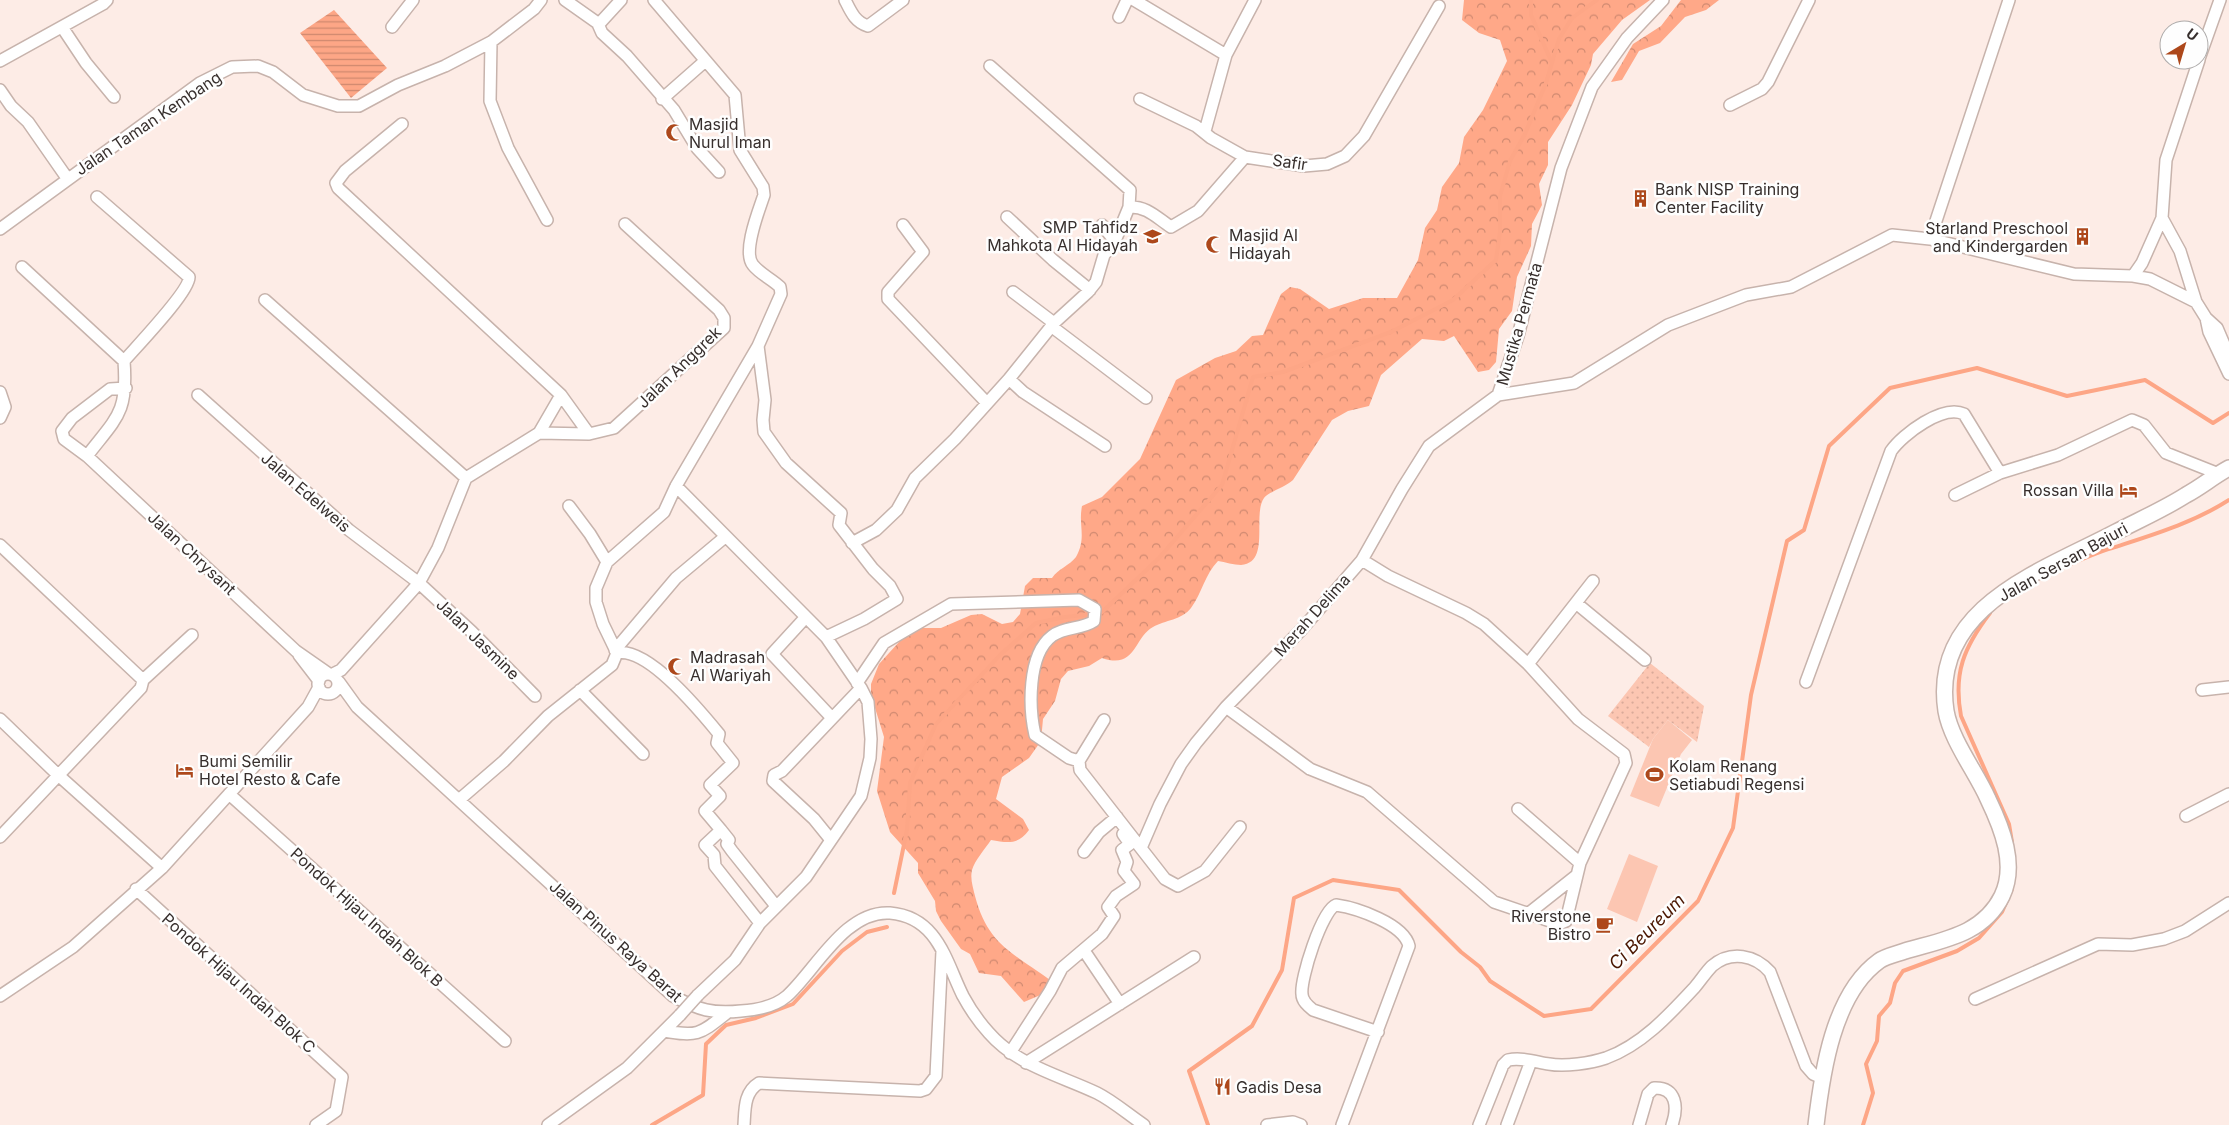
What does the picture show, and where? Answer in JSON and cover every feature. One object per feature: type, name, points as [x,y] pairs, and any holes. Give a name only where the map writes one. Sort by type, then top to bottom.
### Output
[{"type":"main road","name":"Jalan Sersan Bajuri","points":[[1816,1125],[1822,1078],[1828,1050],[1844,1006],[1864,973],[1881,959],[1970,932],[1989,917],[2002,895],[2009,868],[2000,824],[1978,776],[1961,748],[1946,714],[1944,684],[1949,656],[1956,642],[1975,615],[2002,592],[2185,496],[2224,471]]},
{"type":"street","points":[[0,61],[106,0]]},
{"type":"street","points":[[392,27],[413,0]]},
{"type":"street","name":"Jalan Taman Kembang","points":[[0,229],[67,178],[86,168],[200,83],[232,67],[250,65],[266,68],[303,95],[338,106],[366,104],[398,85],[444,66],[491,42],[534,9],[541,0]]},
{"type":"street","points":[[565,0],[598,24],[602,33],[627,56],[662,99],[674,110],[701,154],[719,172]]},
{"type":"street","points":[[598,24],[620,0]]},
{"type":"street","points":[[616,651],[603,624],[596,602],[596,588],[607,562],[664,512],[676,486],[758,346],[781,294],[780,287],[754,266],[749,259],[748,249],[764,195],[763,187],[740,150],[735,95],[704,62],[654,0]]},
{"type":"street","points":[[845,0],[853,16],[860,24],[868,26],[903,0]]},
{"type":"street","points":[[1119,17],[1127,0]]},
{"type":"street","points":[[1134,0],[1226,55]]},
{"type":"street","points":[[1205,131],[1226,55],[1255,0]]},
{"type":"street","name":"Mustika Permata","points":[[1663,0],[1627,38],[1592,87],[1561,168],[1518,336],[1498,395],[1565,385],[1580,380],[1668,325],[1746,295],[1790,287],[1886,236],[1897,235],[1930,239],[2074,274],[2133,276],[2150,279],[2196,302]]},
{"type":"street","points":[[1730,105],[1766,85],[1810,0]]},
{"type":"street","points":[[1930,239],[2009,0]]},
{"type":"street","points":[[2209,31],[2220,0]]},
{"type":"street","name":"Safir","points":[[1140,99],[1205,131],[1211,138],[1244,157],[1304,166],[1327,164],[1345,156],[1364,136],[1439,6]]},
{"type":"street","points":[[62,27],[86,62],[114,97]]},
{"type":"street","points":[[491,42],[490,100],[508,148],[546,220]]},
{"type":"street","points":[[662,99],[704,62]]},
{"type":"street","points":[[852,544],[876,530],[897,510],[915,478],[955,439],[986,402],[1009,379],[1052,324],[1090,290],[1096,282],[1104,255],[1115,241],[1129,207],[1130,190],[990,66]]},
{"type":"street","points":[[2133,276],[2142,263],[2162,218],[2166,160],[2196,70]]},
{"type":"street","points":[[0,90],[11,106],[28,122],[67,178]]},
{"type":"street","points":[[402,124],[345,171],[336,183],[338,188],[561,395],[589,434]]},
{"type":"street","points":[[1129,207],[1139,206],[1171,227],[1183,222],[1198,212],[1244,157]]},
{"type":"street","points":[[97,197],[189,277],[189,282],[179,298],[124,361]]},
{"type":"street","points":[[1007,217],[1053,260],[1090,290]]},
{"type":"street","points":[[2162,218],[2180,251],[2196,302],[2225,353],[2229,374]]},
{"type":"street","name":"Jalan Anggrek","points":[[589,434],[614,428],[724,328],[724,318],[719,310],[625,224]]},
{"type":"street","points":[[903,225],[923,252],[888,292],[888,299],[986,402]]},
{"type":"street","points":[[1102,225],[1115,241]]},
{"type":"street","points":[[22,267],[124,361],[126,388],[122,409],[87,456]]},
{"type":"street","points":[[1012,292],[1146,398]]},
{"type":"street","points":[[265,300],[466,478]]},
{"type":"street","points":[[758,346],[765,400],[762,420],[764,432],[786,463],[841,513],[839,525],[852,544],[890,586],[897,599],[864,619],[826,637]]},
{"type":"street","points":[[1009,379],[1024,392],[1105,446]]},
{"type":"street","name":"Jalan Chrysant","points":[[126,388],[113,388],[72,418],[62,430],[64,439],[87,456],[296,651],[324,689]]},
{"type":"street","points":[[0,392],[5,407],[0,418]]},
{"type":"street","name":"Jalan Edelweis","points":[[198,395],[343,525],[419,583]]},
{"type":"street","points":[[336,676],[419,583],[438,548],[466,478],[539,434],[561,395]]},
{"type":"street","name":"Merah Delima","points":[[1141,848],[1160,804],[1181,764],[1226,707],[1302,629],[1362,560],[1429,446],[1498,395]]},
{"type":"street","points":[[1806,682],[1891,451],[1897,442],[1937,416],[1955,410],[1964,414],[2000,473]]},
{"type":"street","points":[[1955,495],[2000,473],[2058,455],[2132,420],[2144,425],[2166,453],[2224,471]]},
{"type":"street","points":[[539,434],[589,434]]},
{"type":"street","points":[[548,1125],[627,1068],[735,960],[760,923],[806,877],[861,796],[870,758],[871,739],[868,702],[859,685],[826,637],[805,618],[676,486]]},
{"type":"street","points":[[569,506],[590,534],[607,562]]},
{"type":"street","points":[[460,799],[504,761],[548,716],[612,665],[616,651],[676,578],[725,537]]},
{"type":"street","points":[[0,545],[143,680]]},
{"type":"street","points":[[1226,707],[1310,769],[1367,792],[1494,902],[1559,924],[1566,922],[1580,863],[1626,763],[1626,758],[1616,747],[1578,719],[1528,664],[1484,624],[1466,613],[1388,576],[1362,560]]},
{"type":"street","points":[[1528,664],[1593,581]]},
{"type":"street","name":"Jalan Jasmine","points":[[419,583],[472,632],[536,696]]},
{"type":"street","points":[[831,840],[814,820],[773,781],[774,775],[782,771],[832,718],[859,685],[884,643],[951,604],[1079,600],[1095,609],[1094,621],[1085,627],[1068,628],[1051,637],[1035,663],[1032,678],[1032,723],[1035,736],[1069,758],[1079,761]]},
{"type":"street","points":[[1576,603],[1645,660]]},
{"type":"street","points":[[805,618],[772,654],[832,718]]},
{"type":"street","points":[[0,837],[57,774],[141,688],[143,680],[192,634]]},
{"type":"street","name":"Jalan Chrysant","points":[[296,651],[336,676]]},
{"type":"street","points":[[616,651],[624,652],[650,663],[690,701],[719,734],[717,743],[733,763],[711,782],[710,785],[720,796],[705,811],[729,840],[728,844],[732,851],[776,906]]},
{"type":"street","points":[[0,996],[73,946],[162,868],[324,689],[323,675],[336,676]]},
{"type":"street","points":[[324,689],[338,689],[336,676]]},
{"type":"street","name":"Jalan Pinus Raya Barat","points":[[336,676],[357,707],[460,799],[673,996],[698,1010],[728,1012],[760,1010],[786,997],[839,938],[853,926],[872,916],[890,913],[912,920],[929,932],[942,947],[971,1010],[990,1033],[1010,1052],[1026,1063],[1099,1094],[1144,1125]]},
{"type":"street","points":[[2202,690],[2229,687]]},
{"type":"street","points":[[324,689],[357,707]]},
{"type":"street","points":[[580,690],[643,754]]},
{"type":"street","points":[[0,719],[57,774],[162,868]]},
{"type":"street","points":[[1010,1052],[1050,991],[1062,968],[1102,934],[1114,916],[1108,907],[1116,896],[1134,884],[1124,871],[1127,862],[1122,850],[1130,844],[1115,819],[1080,770],[1079,761],[1104,720]]},
{"type":"street","name":"Pondok Hijau Indah Blok B","points":[[228,794],[505,1041]]},
{"type":"street","points":[[2186,816],[2229,794]]},
{"type":"street","points":[[1518,809],[1580,863]]},
{"type":"street","points":[[1115,819],[1165,879],[1178,886],[1205,871],[1240,827]]},
{"type":"street","points":[[1084,852],[1099,832],[1115,819]]},
{"type":"street","points":[[721,830],[705,845],[714,855],[714,866],[760,923]]},
{"type":"street","points":[[1529,914],[1577,875]]},
{"type":"street","name":"Pondok Hijau Indah Blok C","points":[[136,889],[342,1077],[336,1111],[316,1125]]},
{"type":"street","points":[[1975,999],[2098,944],[2132,945],[2164,939],[2185,931],[2229,903]]},
{"type":"street","points":[[1342,1125],[1378,1032],[1409,946],[1407,938],[1394,926],[1345,906],[1336,905],[1326,913],[1314,945],[1301,995],[1312,1010],[1378,1032]]},
{"type":"street","points":[[744,1125],[746,1100],[759,1083],[920,1091],[926,1089],[936,1076],[942,947]]},
{"type":"street","points":[[1087,955],[1120,1004]]},
{"type":"street","points":[[1479,1125],[1506,1061],[1512,1059],[1531,1060],[1552,1065],[1588,1062],[1605,1058],[1631,1047],[1644,1037],[1696,986],[1713,965],[1739,955],[1757,961],[1770,972],[1806,1066],[1813,1074],[1822,1078]]},
{"type":"street","points":[[1026,1063],[1194,957]]},
{"type":"street","points":[[664,1031],[684,1034],[703,1032],[728,1012]]},
{"type":"street","points":[[1507,1125],[1531,1060]]},
{"type":"street","points":[[1639,1125],[1648,1094],[1654,1088],[1661,1088],[1673,1097],[1676,1107],[1672,1125]]},
{"type":"street","points":[[1267,1125],[1293,1122],[1301,1125]]},
{"type":"shaded area","points":[[334,10],[387,68],[351,98],[300,33]]},
{"type":"shaded area","points":[[1650,663],[1704,706],[1697,742],[1668,720],[1649,747],[1608,716]]},
{"type":"shaded area","name":"Kolam Renang Setiabudi Regensi","points":[[1668,720],[1692,740],[1681,754],[1659,807],[1630,796],[1653,739]]},
{"type":"shaded area","points":[[1629,854],[1658,866],[1637,922],[1607,909]]},
{"type":"green space","points":[[1464,0],[1650,0],[1622,20],[1593,54],[1591,65],[1572,105],[1548,142],[1548,165],[1539,184],[1542,205],[1532,224],[1531,246],[1517,277],[1512,311],[1499,329],[1496,362],[1489,370],[1478,372],[1454,336],[1444,341],[1422,339],[1381,375],[1369,406],[1348,411],[1332,420],[1293,480],[1264,498],[1261,506],[1258,547],[1256,556],[1250,562],[1235,565],[1218,561],[1210,572],[1195,602],[1187,612],[1153,627],[1133,651],[1122,660],[1113,661],[1102,658],[1089,666],[1068,671],[1061,679],[1055,701],[1043,719],[1041,741],[1029,758],[1002,777],[996,799],[1023,819],[1029,830],[1017,841],[1003,842],[991,840],[975,862],[971,873],[980,913],[994,937],[1013,954],[1050,980],[1050,991],[1024,1002],[1001,976],[979,973],[970,954],[961,949],[941,921],[936,911],[935,901],[918,873],[918,863],[890,832],[877,791],[884,737],[871,695],[871,684],[879,664],[909,631],[919,628],[941,628],[971,615],[982,614],[1002,624],[1013,622],[1020,614],[1025,586],[1033,578],[1052,578],[1076,557],[1082,537],[1082,506],[1102,497],[1140,459],[1176,380],[1215,358],[1236,351],[1252,336],[1263,335],[1281,294],[1290,287],[1300,289],[1329,309],[1363,298],[1397,298],[1418,260],[1425,228],[1437,210],[1442,187],[1459,163],[1464,137],[1483,110],[1507,61],[1500,40],[1479,33],[1462,20]]},
{"type":"green space","points":[[1681,0],[1719,0],[1706,10],[1685,17],[1660,43],[1639,51],[1622,80],[1611,82],[1633,44],[1661,26]]},
{"type":"waterway","points":[[1531,0],[1531,15],[1552,63]]},
{"type":"waterway","points":[[894,893],[907,830],[910,783],[936,724],[1000,655],[1036,623],[1065,617],[1101,613],[1159,558],[1222,485],[1253,377],[1283,372],[1391,332],[1453,300],[1496,260],[1500,232],[1500,196],[1510,161],[1525,134],[1546,83],[1559,39],[1572,18],[1597,0]]},
{"type":"waterway","name":"Ci Beureum","points":[[1208,1125],[1189,1071],[1252,1026],[1282,970],[1294,898],[1333,880],[1399,890],[1461,952],[1480,967],[1490,981],[1544,1016],[1591,1009],[1698,901],[1733,828],[1751,695],[1787,541],[1804,530],[1829,446],[1890,388],[1977,368],[2067,396],[2145,380],[2213,423],[2229,413]]},
{"type":"waterway","points":[[2051,573],[2096,553],[2187,522],[2229,500]]},
{"type":"waterway","points":[[1990,613],[1967,649],[1960,673],[1959,701],[1961,716],[2009,824],[2012,842]]},
{"type":"waterway","points":[[1863,1125],[1873,1093],[1866,1064],[1877,1041],[1879,1016],[1890,1003],[1895,983],[1903,971],[1957,951],[1979,938],[2002,912],[2012,889]]},
{"type":"waterway","name":"Ci Beureum","points":[[652,1125],[703,1095],[706,1044],[726,1025],[756,1018],[793,1004],[842,951],[867,932],[887,927]]},
{"type":"place","name":"Masjid Nurul Iman","points":[[675,133]]},
{"type":"place","name":"Bank NISP Training Center Facility","points":[[1641,198]]},
{"type":"place","name":"SMP Tahfidz Mahkota Al Hidayah","points":[[1152,236]]},
{"type":"place","name":"Starland Preschool and Kindergarden","points":[[2082,237]]},
{"type":"place","name":"Masjid Al Hidayah","points":[[1215,244]]},
{"type":"place","name":"Rossan Villa","points":[[2128,490]]},
{"type":"place","name":"Madrasah Al Wariyah","points":[[676,666]]},
{"type":"place","name":"Bumi Semilir Hotel Resto & Cafe","points":[[185,770]]},
{"type":"place","name":"Kolam Renang Setiabudi Regensi","points":[[1655,775]]},
{"type":"place","name":"Riverstone Bistro","points":[[1605,925]]},
{"type":"place","name":"Gadis Desa","points":[[1222,1087]]}]
